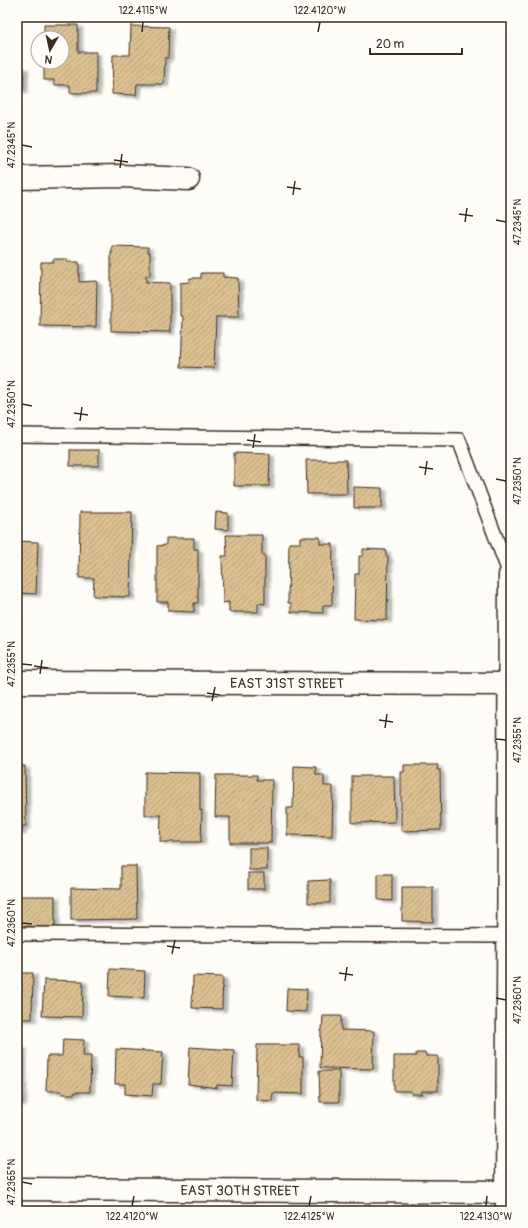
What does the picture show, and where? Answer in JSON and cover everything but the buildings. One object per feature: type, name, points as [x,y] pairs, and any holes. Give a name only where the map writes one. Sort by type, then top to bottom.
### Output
[{"type":"street","points":[[17,178],[121,176],[188,179]]},
{"type":"street","points":[[509,1198],[510,575]]},
{"type":"street","name":"EAST 31ST STREET","points":[[17,682],[510,684]]},
{"type":"street","name":"EAST 30TH STREET","points":[[17,1189],[509,1198]]},
{"type":"lane","points":[[17,435],[459,440],[510,575]]},
{"type":"lane","points":[[17,934],[509,936]]}]
